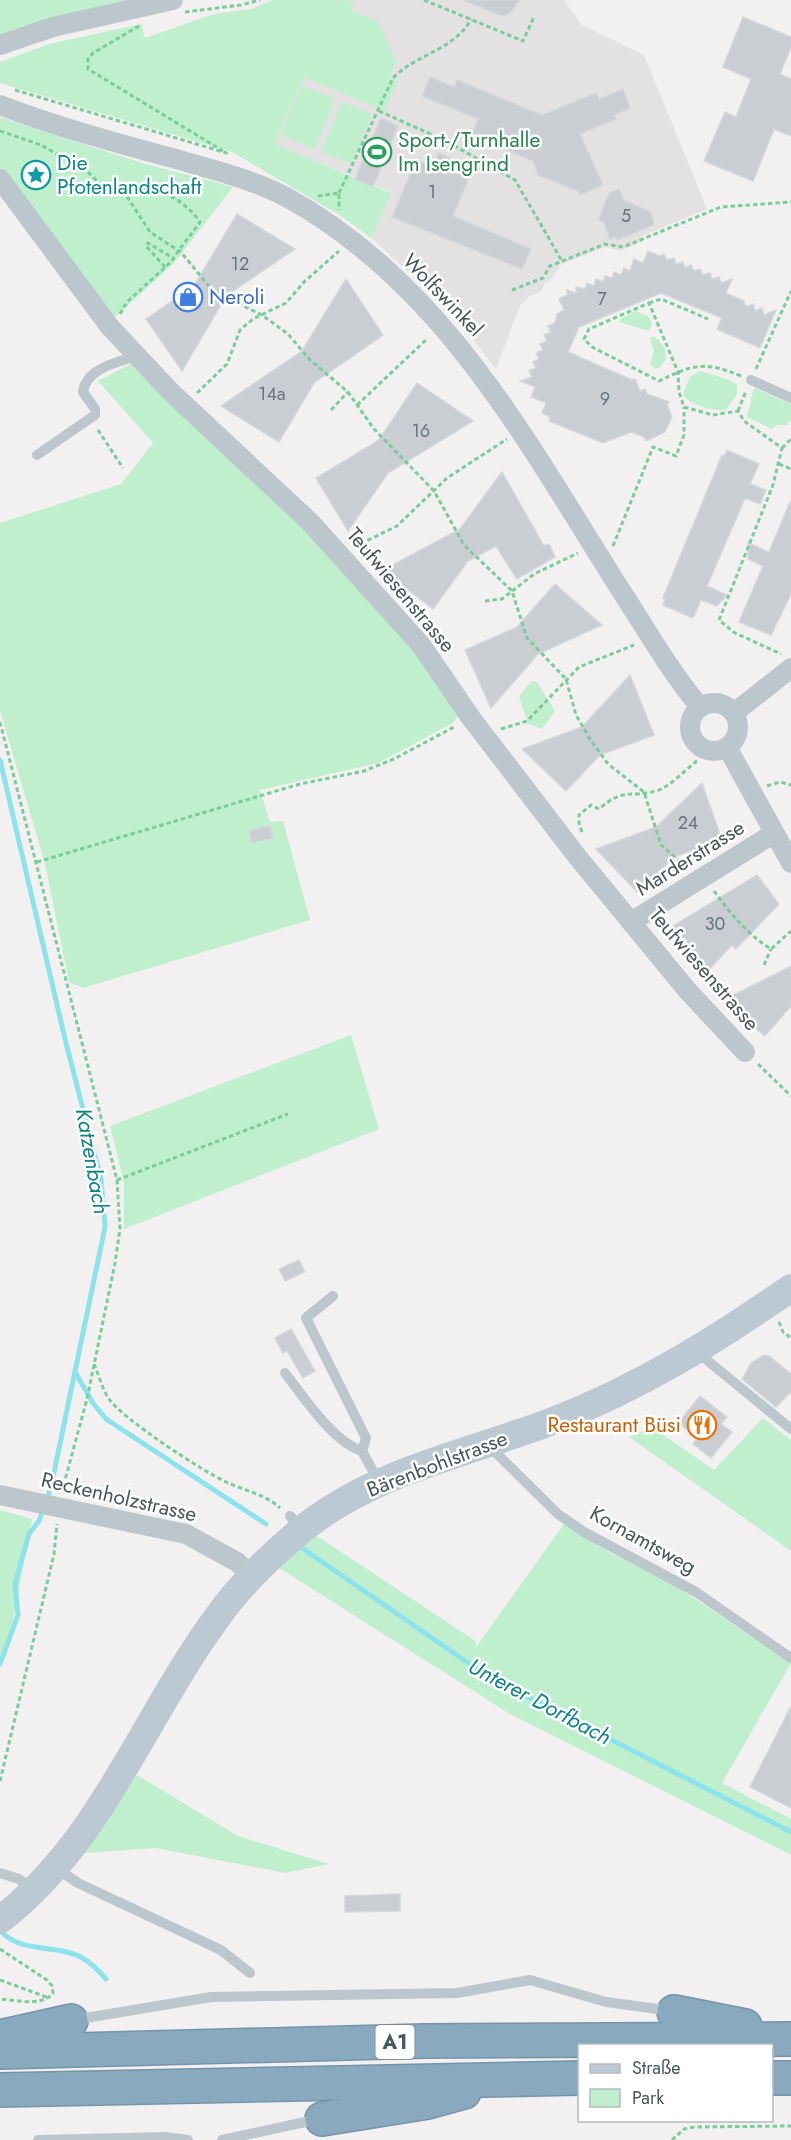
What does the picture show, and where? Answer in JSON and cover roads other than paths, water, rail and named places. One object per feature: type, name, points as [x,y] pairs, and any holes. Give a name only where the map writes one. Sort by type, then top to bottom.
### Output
[{"type":"highway","points":[[0,2037],[60,2009]]},
{"type":"highway","points":[[674,2012],[694,2014],[791,2038]]},
{"type":"highway","name":"A1","points":[[0,2052],[424,2041],[791,2038]]},
{"type":"highway","name":"A1","points":[[0,2090],[578,2078]]},
{"type":"highway","points":[[773,2078],[791,2078]]},
{"type":"highway","points":[[322,2119],[428,2102],[510,2079]]},
{"type":"street","points":[[0,45],[53,27],[172,0]]},
{"type":"street","name":"Wolfswinkel","points":[[5,96],[95,137],[238,177],[284,196],[321,218],[391,274],[476,365],[667,663],[700,708]]},
{"type":"street","name":"Teufwiesenstrasse","points":[[0,179],[110,327],[184,404],[273,485],[341,555],[421,645],[471,718],[576,855],[687,990],[745,1052]]},
{"type":"street","points":[[734,713],[786,661]]},
{"type":"street","points":[[714,703],[722,704],[734,713],[739,727],[737,735],[728,747],[715,751],[696,743],[690,725],[700,708],[714,703]]},
{"type":"street","points":[[728,747],[773,834],[791,863]]},
{"type":"street","name":"Marderstrasse","points":[[631,922],[773,834]]},
{"type":"street","name":"Bärenbohlstrasse","points":[[2,1919],[56,1868],[107,1801],[184,1667],[210,1628],[296,1523],[379,1483],[592,1405],[697,1352],[791,1288]]},
{"type":"street","name":"Reckenholzstrasse","points":[[0,1495],[186,1534],[237,1562],[252,1576]]},
{"type":"lane","points":[[37,455],[95,415],[95,409],[82,392],[90,376],[110,364],[137,356]]},
{"type":"lane","points":[[751,380],[791,398]]},
{"type":"lane","points":[[333,1296],[306,1318],[366,1438],[362,1451]]},
{"type":"lane","points":[[697,1352],[791,1430]]},
{"type":"lane","points":[[285,1373],[317,1414],[352,1447],[362,1451],[379,1483]]},
{"type":"lane","name":"Kornamtsweg","points":[[486,1443],[558,1514],[584,1532],[696,1592],[791,1658]]},
{"type":"lane","points":[[56,1868],[78,1883],[221,1950],[250,1973]]},
{"type":"lane","points":[[0,1873],[19,1879],[34,1891]]},
{"type":"lane","points":[[60,2009],[211,1997],[457,1993],[530,1980],[606,2002],[674,2012]]},
{"type":"lane","points":[[222,2140],[322,2119]]},
{"type":"lane","points":[[38,2140],[165,2137],[188,2140]]},
{"type":"waterway","name":"Katzenbach","points":[[0,760],[65,1039],[101,1179],[105,1227],[51,1487],[39,1521],[29,1534],[15,1584],[18,1615],[0,1664]]},
{"type":"waterway","name":"Unterer Dorfbach","points":[[75,1372],[93,1403],[106,1419],[266,1524]]},
{"type":"waterway","name":"Unterer Dorfbach","points":[[302,1548],[487,1676],[791,1832]]},
{"type":"waterway","name":"Katzenbach","points":[[0,1930],[8,1938],[18,1943],[81,1957],[106,1979]]},
{"type":"place","name":"Sport-/Turnhalle Im Isengrind","points":[[377,152]]},
{"type":"place","name":"Die Pfotenlandschaft","points":[[36,175]]},
{"type":"place","name":"Neroli","points":[[188,297]]},
{"type":"place","name":"Restaurant Büsi","points":[[702,1425]]}]
